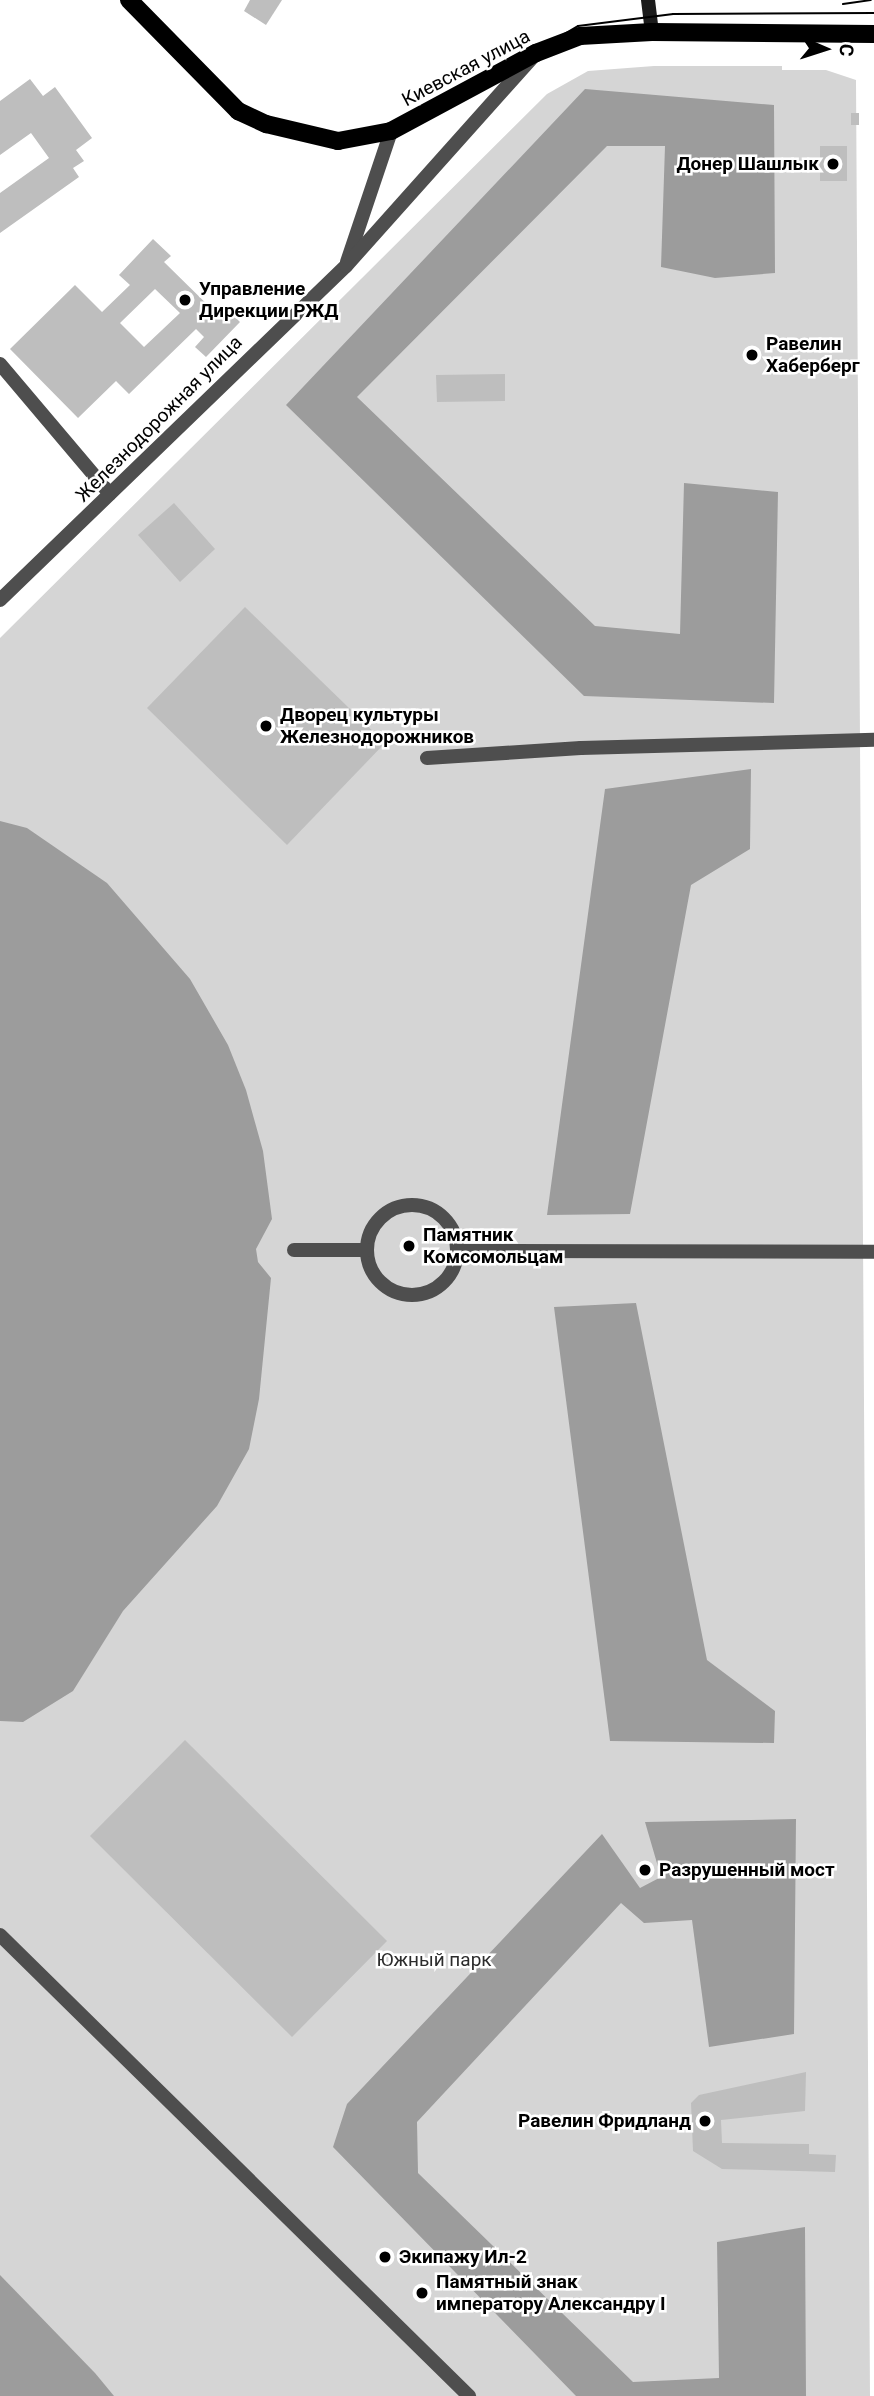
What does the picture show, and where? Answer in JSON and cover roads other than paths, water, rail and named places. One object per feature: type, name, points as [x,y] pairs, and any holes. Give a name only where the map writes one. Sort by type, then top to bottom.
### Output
[{"type":"main road","name":"Киевская улица","points":[[129,0],[217,94],[249,118],[338,141],[391,131],[536,53],[580,36],[652,32],[874,34]]},
{"type":"main road","points":[[648,0],[652,32]]},
{"type":"street","name":"Железнодорожная улица","points":[[0,600],[346,266],[536,53]]},
{"type":"street","name":"Железнодорожная улица","points":[[346,266],[391,131]]},
{"type":"street","points":[[0,364],[110,494]]},
{"type":"street","points":[[427,758],[581,748],[797,740],[874,740]]},
{"type":"street","points":[[413,1205],[444,1219],[457,1251],[456,1264],[441,1285],[430,1292],[405,1295],[393,1291],[374,1274],[367,1250],[381,1218],[413,1205]]},
{"type":"street","points":[[294,1250],[367,1250]]},
{"type":"street","points":[[457,1251],[874,1252]]},
{"type":"street","points":[[0,1935],[469,2396]]},
{"type":"tram line","points":[[129,0],[238,111],[266,124],[338,141],[391,131],[427,115],[578,26],[673,14],[874,13]]},
{"type":"tram line","points":[[843,4],[871,0]]},
{"type":"place","name":"Донер Шашлык","points":[[833,164]]},
{"type":"place","name":"Управление Дирекции РЖД","points":[[185,300]]},
{"type":"place","name":"Равелин Хаберберг","points":[[752,355]]},
{"type":"place","name":"Дворец культуры Железнодорожников","points":[[266,726]]},
{"type":"place","name":"Памятник Комсомольцам","points":[[409,1246]]},
{"type":"place","name":"Разрушенный мост","points":[[645,1870]]},
{"type":"place","name":"Равелин Фридланд","points":[[705,2121]]},
{"type":"place","name":"Экипажу Ил-2","points":[[385,2257]]},
{"type":"place","name":"Памятный знак императору Александру I","points":[[422,2293]]},
{"type":"park label","name":"Южный парк","points":[[434,1960]]}]
